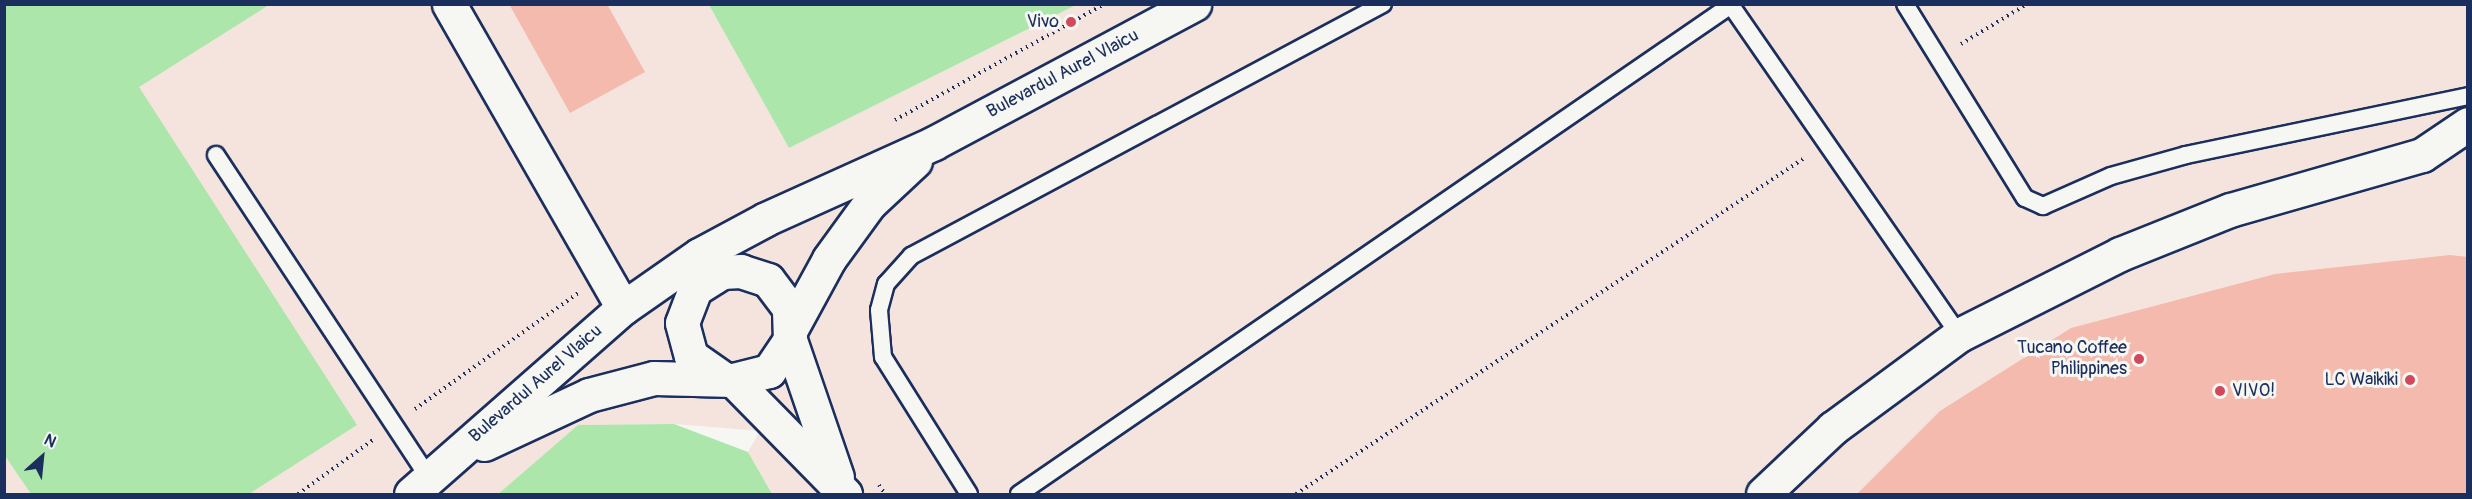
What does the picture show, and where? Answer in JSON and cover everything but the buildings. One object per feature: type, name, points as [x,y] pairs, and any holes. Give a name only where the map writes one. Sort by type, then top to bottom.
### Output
[{"type":"main road","points":[[449,4],[623,308],[686,306]]},
{"type":"main road","name":"Bulevardul Aurel Vlaicu","points":[[430,478],[623,308],[699,255],[766,219],[934,143],[1194,4]]},
{"type":"main road","points":[[1763,495],[1833,428],[1959,335],[2120,254],[2230,210],[2422,155],[2468,124]]},
{"type":"main road","name":"Bulevardul Aurel Vlaicu","points":[[430,478],[589,395],[654,378],[727,379],[769,371],[829,260],[869,204],[934,143]]},
{"type":"main road","points":[[741,271],[766,219]]},
{"type":"main road","points":[[741,271],[768,279],[782,292],[791,333],[843,492],[727,379],[692,356],[682,323],[686,306],[705,280],[741,271]]},
{"type":"lane","points":[[969,495],[883,357],[879,310],[886,284],[911,256],[1383,4]]},
{"type":"lane","points":[[1905,4],[2025,198],[2043,206],[2111,176],[2186,155],[2468,96]]},
{"type":"lane","points":[[1019,495],[1730,5],[1959,335]]},
{"type":"lane","points":[[216,155],[430,478]]},
{"type":"path","points":[[1937,58],[2027,4]]},
{"type":"path","points":[[1296,495],[1827,144]]},
{"type":"shaded area","points":[[269,5],[709,5],[789,148],[1076,5],[2467,5],[2467,494],[772,494],[748,452],[760,431],[674,424],[578,425],[498,494],[249,494],[356,425],[138,87]]},
{"type":"shaded area","points":[[5,456],[31,494],[5,494]]},
{"type":"green space","points":[[4,5],[269,5],[139,87],[357,425],[249,494],[31,494],[5,456]]},
{"type":"green space","points":[[709,5],[1076,5],[789,148]]},
{"type":"green space","points":[[674,424],[748,452],[772,494],[498,494],[578,425]]},
{"type":"place","name":"Vivo","points":[[1071,22]]},
{"type":"place","name":"Tucano Coffee Philippines","points":[[2139,359]]},
{"type":"place","name":"LC Waikiki","points":[[2410,380]]},
{"type":"place","name":"VIVO!","points":[[2220,391]]}]
